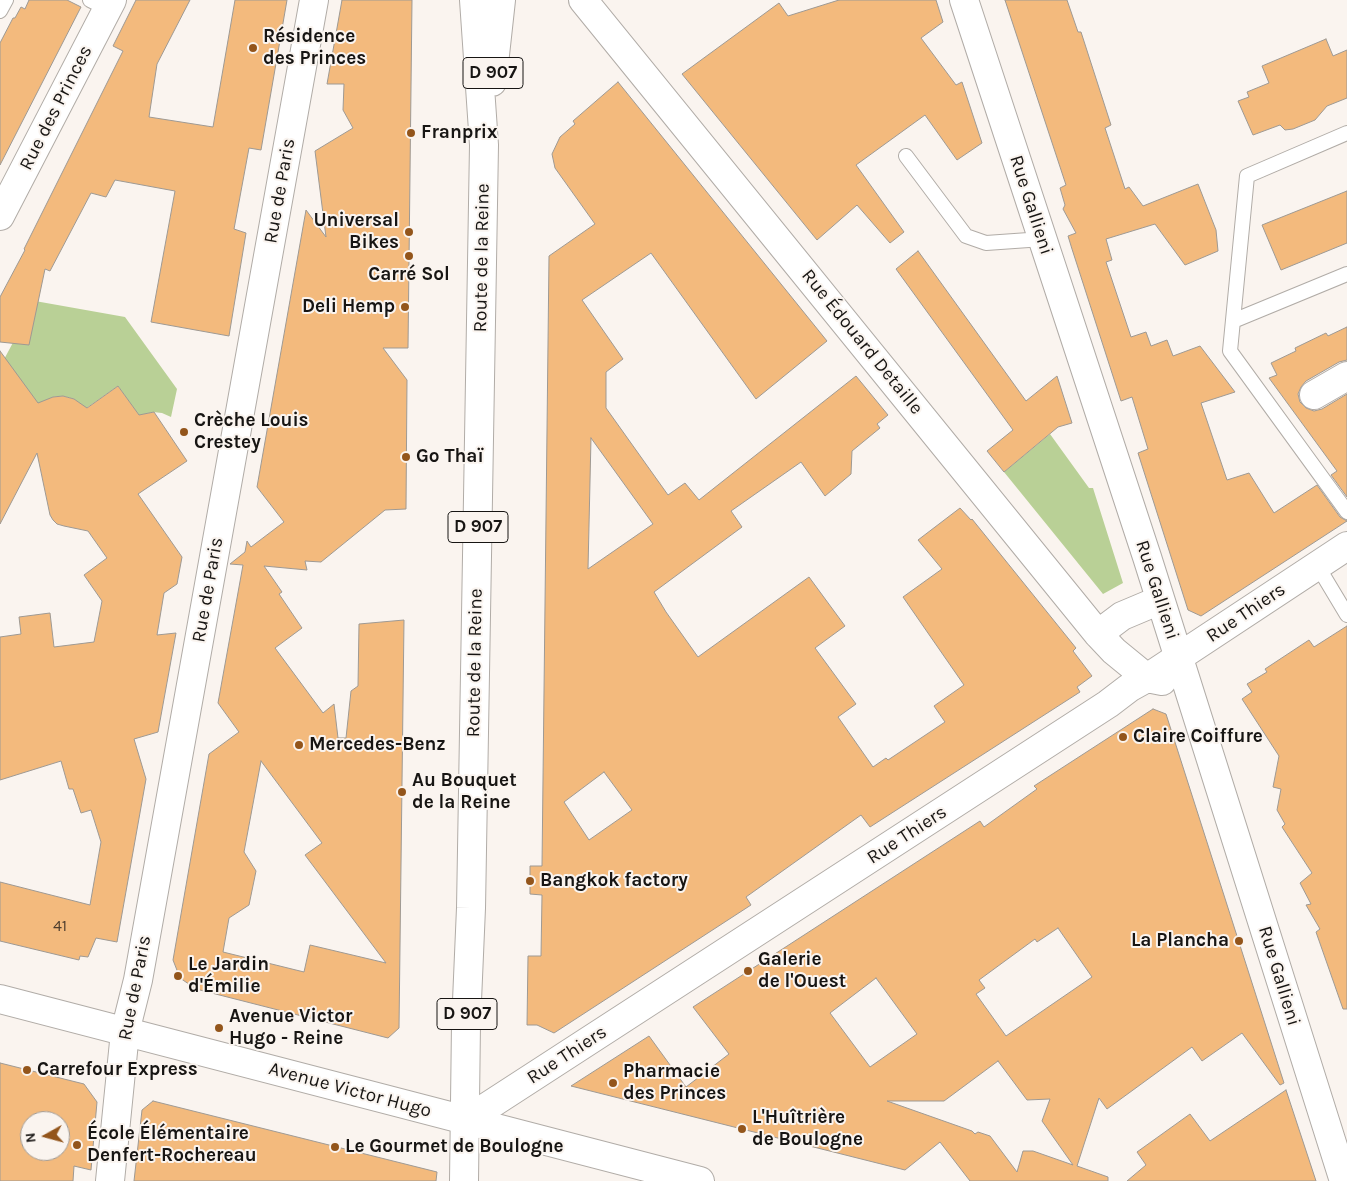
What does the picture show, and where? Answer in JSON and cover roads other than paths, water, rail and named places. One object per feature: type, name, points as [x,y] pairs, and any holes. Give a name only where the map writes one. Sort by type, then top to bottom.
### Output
[{"type":"street","name":"Rue de Paris","points":[[110,1181],[125,1032],[138,980],[314,0]]},
{"type":"street","name":"Route de la Reine","points":[[464,1181],[466,1024],[471,908],[484,145],[474,0]]},
{"type":"street","name":"Route de la Reine","points":[[484,145],[501,0]]},
{"type":"street","name":"Rue Édouard Detaille","points":[[584,0],[1098,634],[1114,652],[1147,678]]},
{"type":"street","name":"Rue Gallieni","points":[[964,0],[1160,600],[1344,1181]]},
{"type":"street","name":"Rue des Princes","points":[[0,216],[103,3]]},
{"type":"street","points":[[1314,395],[1347,376]]},
{"type":"street","name":"Rue Thiers","points":[[465,1120],[1102,708],[1129,688],[1347,546]]},
{"type":"street","points":[[1098,634],[1122,616],[1160,600]]},
{"type":"street","points":[[1147,678],[1187,686]]},
{"type":"street","name":"Avenue Victor Hugo","points":[[0,999],[700,1181]]},
{"type":"lane","points":[[0,11],[6,0]]},
{"type":"lane","points":[[1347,133],[1247,176],[1230,351],[1347,512]]},
{"type":"lane","points":[[906,156],[966,236],[986,243],[1043,239]]},
{"type":"lane","points":[[1233,321],[1347,274]]},
{"type":"lane","points":[[1317,566],[1347,615]]},
{"type":"place","name":"Résidence des Princes","points":[[253,48]]},
{"type":"place","name":"Franprix","points":[[411,133]]},
{"type":"place","name":"Universal Bikes","points":[[409,232]]},
{"type":"place","name":"Carré Sol","points":[[409,256]]},
{"type":"place","name":"Deli Hemp","points":[[405,307]]},
{"type":"place","name":"Crèche Louis Crestey","points":[[184,432]]},
{"type":"place","name":"Go Thaï","points":[[406,457]]},
{"type":"place","name":"Claire Coiffure","points":[[1123,737]]},
{"type":"place","name":"Mercedes-Benz","points":[[299,745]]},
{"type":"place","name":"Au Bouquet de la Reine","points":[[402,792]]},
{"type":"place","name":"Bangkok factory","points":[[530,881]]},
{"type":"place","name":"La Plancha","points":[[1239,941]]},
{"type":"place","name":"Galerie de l'Ouest","points":[[748,971]]},
{"type":"place","name":"Le Jardin d'Émilie","points":[[178,976]]},
{"type":"place","name":"Avenue Victor Hugo - Reine","points":[[219,1028]]},
{"type":"place","name":"Carrefour Express","points":[[27,1070]]},
{"type":"place","name":"Pharmacie des Princes","points":[[613,1083]]},
{"type":"place","name":"L'Huîtrière de Boulogne","points":[[742,1129]]},
{"type":"place","name":"École Élémentaire Denfert-Rochereau","points":[[77,1145]]},
{"type":"place","name":"Le Gourmet de Boulogne","points":[[335,1147]]}]
